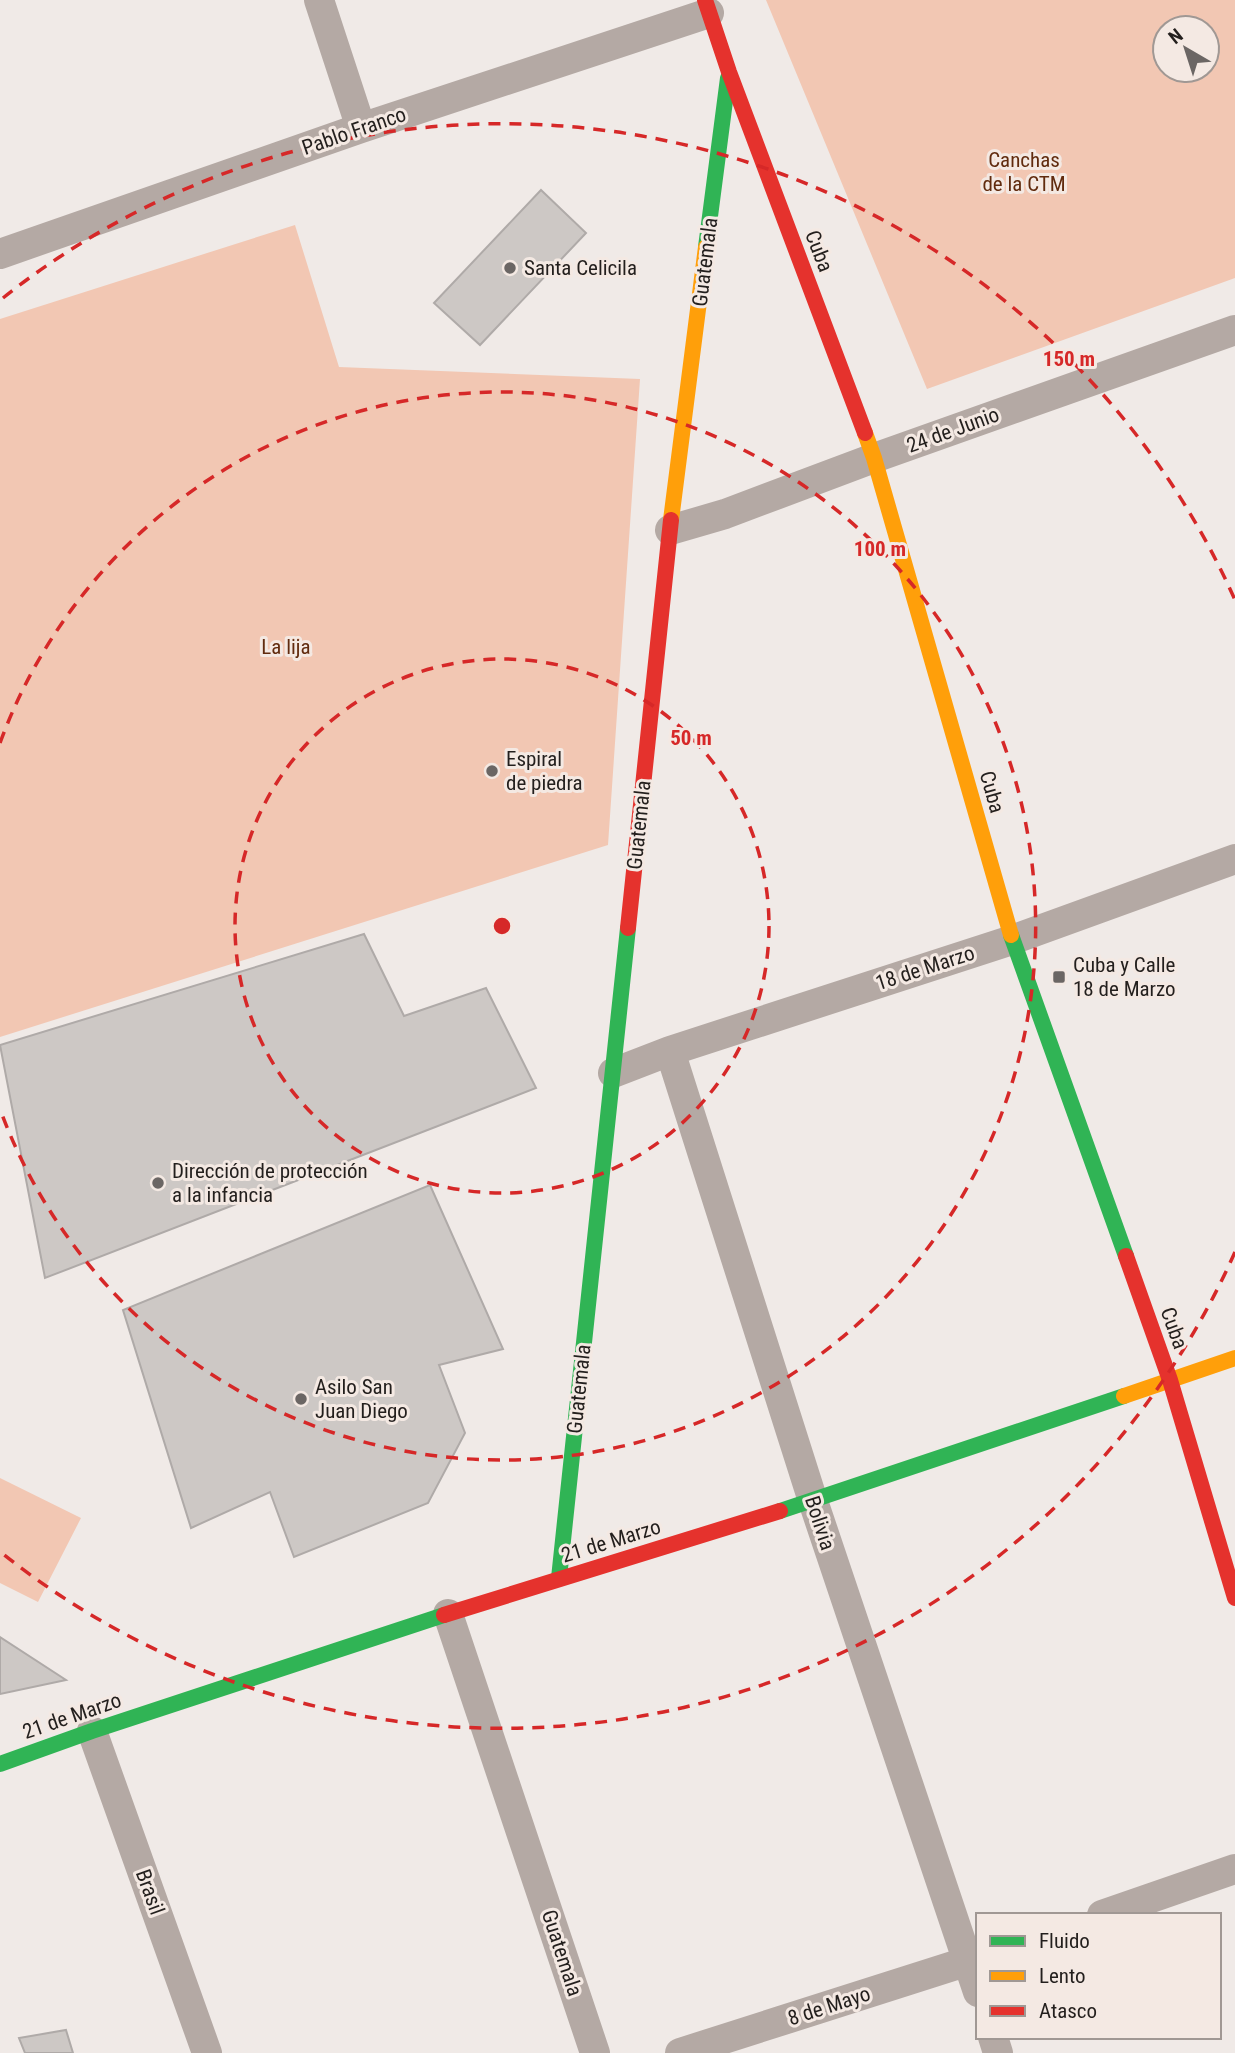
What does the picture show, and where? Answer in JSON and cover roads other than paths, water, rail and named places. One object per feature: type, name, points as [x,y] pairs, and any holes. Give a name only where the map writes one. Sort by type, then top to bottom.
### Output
[{"type":"street","points":[[319,0],[362,128]]},
{"type":"street","name":"Pablo Franco","points":[[2,247],[362,128],[707,6]]},
{"type":"street","name":"Cuba","points":[[707,6],[729,72],[874,458],[1013,940],[1170,1380],[1235,1598]]},
{"type":"street","name":"Guatemala","points":[[559,1578],[670,530],[729,72]]},
{"type":"street","name":"24 de Junio","points":[[670,530],[725,514],[874,458],[1233,338]]},
{"type":"street","name":"18 de Marzo","points":[[613,1073],[670,1051],[1013,940],[1235,859]]},
{"type":"street","name":"Bolivia","points":[[670,1051],[813,1501],[973,1960],[976,1979]]},
{"type":"street","name":"21 de Marzo","points":[[0,1764],[92,1731],[559,1578],[813,1501],[1235,1358]]},
{"type":"street","name":"Guatemala","points":[[448,1614],[595,2053]]},
{"type":"street","name":"Brasil","points":[[92,1731],[207,2053]]},
{"type":"street","points":[[1108,1913],[1235,1868]]},
{"type":"street","name":"8 de Mayo","points":[[680,2053],[973,1960]]},
{"type":"place","name":"Santa Celicila","points":[[510,268]]},
{"type":"place","name":"Espiral de piedra","points":[[492,771]]},
{"type":"place","name":"Cuba y Calle 18 de Marzo","points":[[1059,977]]},
{"type":"place","name":"Dirección de protección a la infancia","points":[[158,1183]]},
{"type":"place","name":"Asilo San Juan Diego","points":[[301,1399]]},
{"type":"park label","name":"Canchas de la CTM","points":[[1024,172]]},
{"type":"park label","name":"La lija","points":[[286,647]]}]
